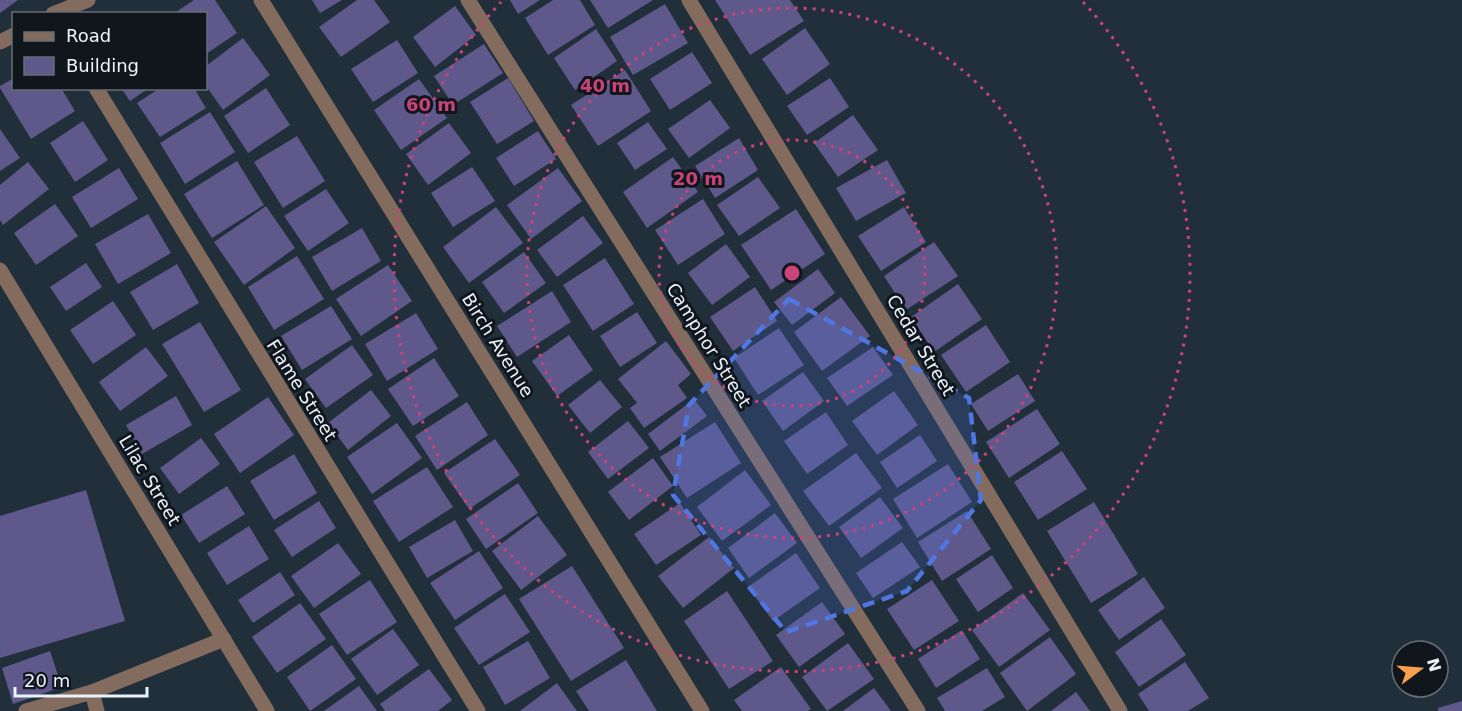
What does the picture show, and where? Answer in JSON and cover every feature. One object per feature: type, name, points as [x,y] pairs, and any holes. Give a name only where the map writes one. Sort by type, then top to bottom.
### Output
[{"type":"street","points":[[58,12],[88,0]]},
{"type":"street","name":"Birch Avenue","points":[[261,0],[702,711]]},
{"type":"street","name":"Camphor Street","points":[[468,0],[918,711]]},
{"type":"street","name":"Cedar Street","points":[[688,0],[1120,711]]},
{"type":"street","name":"Flame Street","points":[[97,90],[478,711]]},
{"type":"street","name":"Lilac Street","points":[[0,270],[267,711]]},
{"type":"street","points":[[26,711],[92,692],[224,639]]},
{"type":"street","points":[[92,692],[97,711]]},
{"type":"highlighted area","points":[[789,299],[969,398],[981,500],[907,591],[786,632],[673,495],[689,405]]},
{"type":"building","points":[[0,0],[18,0],[0,13]]},
{"type":"building","points":[[194,0],[215,0],[237,33],[207,53],[207,12],[176,12]]},
{"type":"building","points":[[312,0],[342,0],[320,13]]},
{"type":"building","points":[[357,0],[374,0],[390,22],[341,57],[319,27]]},
{"type":"building","points":[[510,0],[540,0],[518,14]]},
{"type":"building","points":[[553,0],[580,0],[595,25],[548,55],[525,18]]},
{"type":"building","points":[[590,0],[653,0],[608,28]]},
{"type":"building","points":[[715,0],[790,0],[804,21],[750,55]]},
{"type":"building","points":[[665,4],[688,43],[633,75],[610,37]]},
{"type":"building","points":[[455,6],[476,35],[435,67],[413,37]]},
{"type":"building","points":[[805,28],[830,64],[787,95],[762,59]]},
{"type":"building","points":[[596,29],[617,61],[575,90],[554,58]]},
{"type":"building","points":[[243,38],[270,75],[223,110],[207,87],[207,65]]},
{"type":"building","points":[[397,40],[418,73],[373,102],[351,69]]},
{"type":"building","points":[[484,44],[503,73],[453,105],[434,76]]},
{"type":"building","points":[[692,52],[712,83],[670,110],[650,79]]},
{"type":"building","points":[[625,70],[651,111],[598,146],[571,105]]},
{"type":"building","points":[[508,78],[534,121],[497,144],[470,102]]},
{"type":"building","points":[[830,78],[849,107],[807,135],[787,106]]},
{"type":"building","points":[[12,79],[12,90],[62,90],[75,111],[31,139],[0,86]]},
{"type":"building","points":[[419,79],[447,118],[401,150],[374,110]]},
{"type":"building","points":[[266,88],[290,125],[248,153],[224,116]]},
{"type":"building","points":[[122,90],[146,90],[130,101]]},
{"type":"building","points":[[157,90],[195,90],[206,108],[160,137],[137,103]]},
{"type":"building","points":[[710,100],[730,128],[689,158],[668,129]]},
{"type":"building","points":[[210,112],[235,152],[185,184],[160,143]]},
{"type":"building","points":[[853,115],[878,150],[838,177],[814,143]]},
{"type":"building","points":[[83,121],[108,160],[75,182],[50,143]]},
{"type":"building","points":[[648,122],[667,149],[635,170],[617,143]]},
{"type":"building","points":[[449,123],[471,153],[428,185],[406,154]]},
{"type":"building","points":[[0,129],[20,158],[0,171]]},
{"type":"building","points":[[538,131],[556,159],[514,186],[496,158]]},
{"type":"building","points":[[297,136],[325,181],[283,208],[254,162]]},
{"type":"building","points":[[739,138],[758,170],[715,198],[695,166]]},
{"type":"building","points":[[673,157],[698,192],[647,228],[623,192]]},
{"type":"building","points":[[887,160],[906,193],[856,221],[836,188]]},
{"type":"building","points":[[237,161],[264,205],[212,238],[184,194]]},
{"type":"building","points":[[28,162],[49,189],[3,225],[0,220],[0,185]]},
{"type":"building","points":[[472,167],[495,201],[453,227],[431,193]]},
{"type":"building","points":[[119,168],[138,199],[91,228],[72,197]]},
{"type":"building","points":[[558,168],[582,201],[531,239],[507,205]]},
{"type":"building","points":[[758,177],[780,208],[739,236],[717,205]]},
{"type":"building","points":[[326,189],[349,223],[308,251],[284,216]]},
{"type":"building","points":[[703,199],[725,234],[678,265],[655,230]]},
{"type":"building","points":[[55,204],[78,236],[36,265],[14,233]]},
{"type":"building","points":[[266,206],[295,248],[244,285],[214,242]]},
{"type":"building","points":[[496,207],[523,243],[469,283],[443,247]]},
{"type":"building","points":[[904,207],[926,242],[881,271],[858,236]]},
{"type":"building","points":[[796,209],[825,254],[771,290],[741,245]]},
{"type":"building","points":[[148,214],[171,253],[118,284],[95,244]]},
{"type":"building","points":[[583,216],[603,243],[557,277],[537,250]]},
{"type":"building","points":[[362,228],[381,261],[332,291],[312,257]]},
{"type":"building","points":[[934,242],[958,276],[906,310],[884,276]]},
{"type":"building","points":[[726,244],[750,277],[712,305],[688,273]]},
{"type":"building","points":[[524,252],[546,283],[504,313],[482,282]]},
{"type":"building","points":[[297,256],[324,299],[274,330],[248,287]]},
{"type":"building","points":[[605,258],[634,304],[593,331],[563,285]]},
{"type":"building","points":[[86,263],[102,287],[66,311],[50,287]]},
{"type":"building","points":[[177,264],[199,303],[153,330],[130,292]]},
{"type":"building","points":[[388,265],[412,301],[361,336],[336,299]]},
{"type":"building","points":[[818,269],[835,293],[792,325],[774,302]]},
{"type":"building","points":[[958,284],[982,319],[934,352],[911,317]]},
{"type":"building","points":[[755,287],[777,321],[733,351],[710,317]]},
{"type":"building","points":[[552,291],[571,322],[517,357],[497,326]]},
{"type":"building","points":[[841,297],[870,336],[822,371],[794,332]]},
{"type":"building","points":[[113,301],[136,335],[93,364],[70,330]]},
{"type":"building","points":[[331,306],[352,339],[302,370],[281,336]]},
{"type":"building","points":[[637,312],[657,343],[620,367],[600,336]]},
{"type":"building","points":[[416,313],[438,349],[387,381],[365,344]]},
{"type":"building","points":[[200,322],[241,390],[204,412],[162,344]]},
{"type":"building","points":[[986,325],[1010,362],[966,392],[941,355]]},
{"type":"building","points":[[779,328],[804,365],[758,395],[734,358]]},
{"type":"building","points":[[569,335],[593,370],[557,396],[532,361]]},
{"type":"building","points":[[666,341],[691,374],[678,385],[687,398],[644,428],[630,408],[637,403],[618,379]]},
{"type":"building","points":[[352,345],[373,375],[326,408],[305,379]]},
{"type":"building","points":[[146,347],[168,376],[120,411],[99,382]]},
{"type":"building","points":[[873,347],[893,375],[847,406],[827,378]]},
{"type":"building","points":[[434,358],[459,396],[413,426],[388,389]]},
{"type":"building","points":[[803,372],[824,401],[783,431],[762,401]]},
{"type":"building","points":[[1018,374],[1035,401],[988,431],[971,404]]},
{"type":"building","points":[[600,380],[622,407],[590,433],[568,405]]},
{"type":"building","points":[[371,390],[391,416],[348,450],[328,423]]},
{"type":"building","points":[[894,391],[918,425],[877,455],[852,421]]},
{"type":"building","points":[[176,396],[192,425],[142,454],[126,425]]},
{"type":"building","points":[[268,397],[294,435],[240,473],[214,434]]},
{"type":"building","points":[[694,399],[707,416],[660,451],[648,434]]},
{"type":"building","points":[[467,402],[488,435],[437,470],[415,436]]},
{"type":"building","points":[[1037,409],[1060,444],[1009,478],[986,442]]},
{"type":"building","points":[[826,412],[848,445],[807,474],[784,441]]},
{"type":"building","points":[[628,421],[649,448],[608,479],[588,452]]},
{"type":"building","points":[[715,422],[741,463],[687,498],[660,457]]},
{"type":"building","points":[[397,423],[422,458],[372,494],[347,457]]},
{"type":"building","points":[[920,435],[937,461],[897,488],[880,462]]},
{"type":"building","points":[[201,438],[220,464],[179,494],[160,468]]},
{"type":"building","points":[[495,439],[520,475],[469,509],[444,473]]},
{"type":"building","points":[[1062,451],[1087,489],[1038,520],[1014,482]]},
{"type":"building","points":[[856,453],[882,488],[829,526],[803,491]]},
{"type":"building","points":[[294,454],[317,493],[274,520],[250,481]]},
{"type":"building","points":[[653,458],[673,486],[629,520],[608,492]]},
{"type":"building","points":[[948,464],[972,502],[917,538],[893,499]]},
{"type":"building","points":[[427,467],[453,507],[399,542],[373,501]]},
{"type":"building","points":[[745,470],[771,505],[722,541],[697,507]]},
{"type":"building","points":[[518,483],[538,513],[486,549],[466,519]]},
{"type":"building","points":[[227,486],[245,514],[199,543],[181,515]]},
{"type":"building","points":[[86,490],[125,621],[0,658],[0,516]]},
{"type":"building","points":[[880,497],[903,528],[861,558],[839,527]]},
{"type":"building","points":[[319,501],[336,528],[292,557],[274,530]]},
{"type":"building","points":[[1094,502],[1138,574],[1091,603],[1047,531]]},
{"type":"building","points":[[680,503],[701,535],[656,565],[634,534]]},
{"type":"building","points":[[967,511],[991,549],[942,581],[918,542]]},
{"type":"building","points":[[775,513],[797,543],[749,578],[728,548]]},
{"type":"building","points":[[538,516],[567,555],[521,590],[492,551]]},
{"type":"building","points":[[455,520],[473,551],[427,578],[409,547]]},
{"type":"building","points":[[249,526],[269,559],[227,585],[207,553]]},
{"type":"building","points":[[709,537],[734,568],[683,608],[658,576]]},
{"type":"building","points":[[902,542],[920,567],[873,598],[856,573]]},
{"type":"building","points":[[338,543],[361,574],[314,608],[291,576]]},
{"type":"building","points":[[479,551],[503,588],[455,620],[430,583]]},
{"type":"building","points":[[796,553],[820,588],[773,621],[748,587]]},
{"type":"building","points":[[992,555],[1013,588],[978,612],[956,579]]},
{"type":"building","points":[[572,566],[624,648],[571,681],[519,599]]},
{"type":"building","points":[[280,572],[295,595],[253,623],[238,600]]},
{"type":"building","points":[[1144,577],[1165,608],[1119,640],[1098,610]]},
{"type":"building","points":[[370,580],[397,622],[347,655],[319,614]]},
{"type":"building","points":[[932,580],[959,621],[914,650],[887,609]]},
{"type":"building","points":[[727,591],[773,661],[729,689],[684,621]]},
{"type":"building","points":[[1023,593],[1050,630],[999,667],[972,630]]},
{"type":"building","points":[[505,594],[530,632],[479,665],[454,628]]},
{"type":"building","points":[[822,602],[845,634],[799,667],[776,635]]},
{"type":"building","points":[[300,603],[326,639],[277,673],[252,637]]},
{"type":"building","points":[[1161,619],[1186,655],[1139,687],[1115,652]]},
{"type":"building","points":[[393,629],[419,665],[377,695],[351,659]]},
{"type":"building","points":[[962,630],[980,659],[936,688],[918,659]]},
{"type":"building","points":[[1050,637],[1076,674],[1027,711],[1000,673]]},
{"type":"building","points":[[528,641],[550,678],[505,705],[483,667]]},
{"type":"building","points":[[848,643],[874,679],[827,711],[802,677]]},
{"type":"building","points":[[332,645],[356,679],[310,711],[287,677]]},
{"type":"building","points":[[50,651],[62,687],[13,704],[2,668]]},
{"type":"building","points":[[626,660],[657,711],[589,711],[576,691]]},
{"type":"building","points":[[1185,662],[1209,698],[1188,711],[1149,711],[1138,694]]},
{"type":"building","points":[[781,667],[811,709],[808,711],[742,711],[734,700]]},
{"type":"building","points":[[987,668],[1005,697],[982,711],[945,711],[937,698]]},
{"type":"building","points":[[429,669],[452,700],[438,711],[385,711],[380,704]]},
{"type":"building","points":[[557,683],[577,711],[520,711]]},
{"type":"building","points":[[359,686],[377,711],[324,711]]},
{"type":"building","points":[[874,688],[891,711],[843,711]]},
{"type":"building","points":[[1076,692],[1090,711],[1051,711]]},
{"type":"building","points":[[1462,701],[1462,711],[1438,711],[1438,708]]}]
